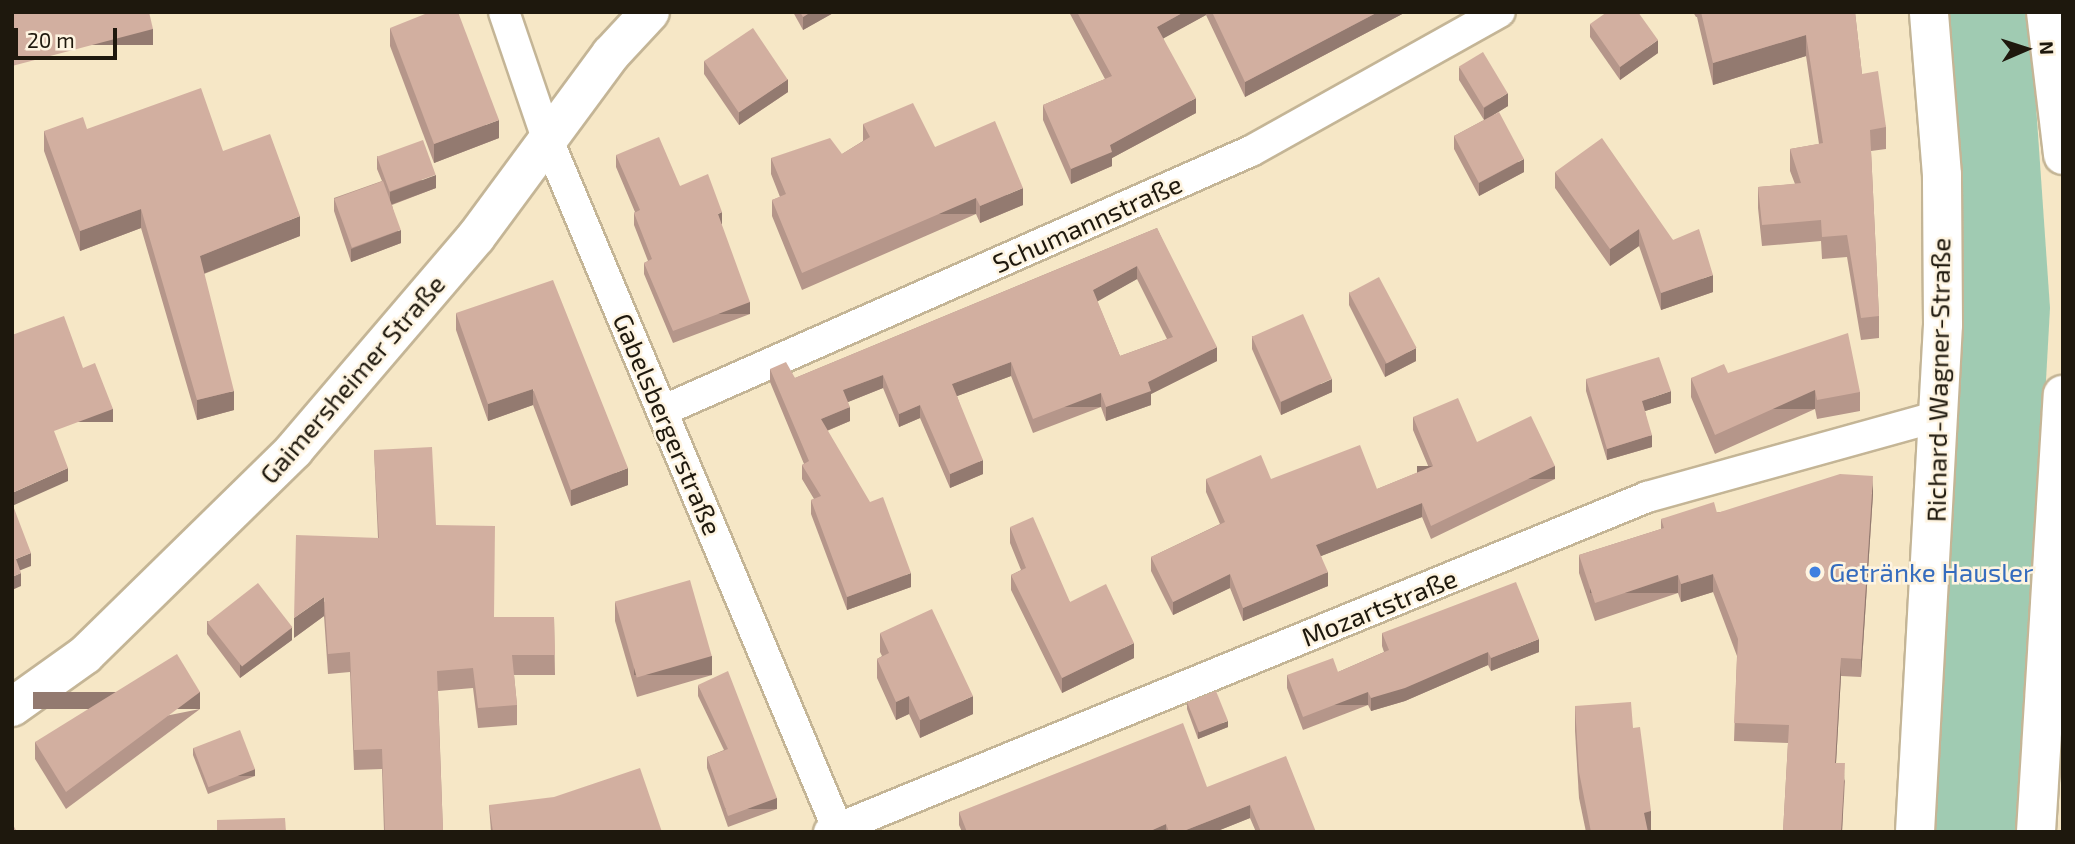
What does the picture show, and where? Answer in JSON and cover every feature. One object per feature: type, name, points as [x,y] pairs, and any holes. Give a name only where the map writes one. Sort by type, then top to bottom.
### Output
[{"type":"main road","name":"Gaimersheimer Straße","points":[[12,707],[85,655],[293,450],[476,237],[547,138],[650,12]]},
{"type":"main road","name":"Richard-Wagner-Straße","points":[[1915,832],[1940,416],[1942,175],[1930,12]]},
{"type":"main road","points":[[2046,12],[2063,155]]},
{"type":"main road","points":[[2036,832],[2063,395]]},
{"type":"street","name":"Gabelsbergerstraße","points":[[504,12],[547,138],[836,831]]},
{"type":"street","name":"Schumannstraße","points":[[662,411],[1251,151],[1500,12]]},
{"type":"street","name":"Mozartstraße","points":[[836,831],[1647,497],[1940,416]]},
{"type":"green space","points":[[1942,12],[2027,12],[2031,33],[2050,308],[2021,832],[1925,832]]},
{"type":"building","points":[[12,12],[149,12],[153,29],[12,66]]},
{"type":"building","points":[[430,12],[458,12],[499,120],[434,144],[390,28]]},
{"type":"building","points":[[1077,12],[1184,12],[1157,27],[1196,98],[1110,145],[1112,152],[1071,169],[1043,105],[1112,76]]},
{"type":"building","points":[[1212,12],[1378,12],[1245,82]]},
{"type":"building","points":[[1607,12],[1638,12],[1658,40],[1620,67],[1590,24]]},
{"type":"building","points":[[1701,12],[1855,12],[1862,74],[1878,71],[1886,127],[1870,130],[1879,316],[1861,318],[1847,235],[1822,237],[1821,220],[1762,225],[1758,187],[1801,183],[1790,149],[1823,143],[1806,35],[1713,63]]},
{"type":"building","points":[[753,28],[788,79],[739,112],[704,61]]},
{"type":"building","points":[[1483,52],[1508,93],[1484,108],[1459,66]]},
{"type":"building","points":[[201,88],[223,151],[270,134],[300,216],[200,256],[234,391],[197,400],[141,209],[80,231],[44,131],[83,117],[87,129]]},
{"type":"building","points":[[913,103],[935,147],[995,121],[1023,188],[980,206],[976,198],[802,273],[772,200],[786,194],[771,158],[830,138],[842,154],[870,137],[863,124]]},
{"type":"building","points":[[1499,112],[1524,159],[1479,183],[1454,136]]},
{"type":"building","points":[[659,137],[680,186],[708,174],[722,212],[718,214],[750,302],[673,331],[644,263],[652,259],[634,213],[640,210],[616,155]]},
{"type":"building","points":[[1602,138],[1673,240],[1699,229],[1713,275],[1661,293],[1639,229],[1610,249],[1555,172]]},
{"type":"building","points":[[423,140],[436,175],[390,192],[377,157]]},
{"type":"building","points":[[383,181],[401,230],[352,248],[334,199]]},
{"type":"building","points":[[1157,228],[1217,347],[1148,382],[1151,391],[1106,407],[1101,393],[1033,419],[1011,362],[952,384],[983,460],[950,474],[920,405],[899,414],[883,375],[843,390],[850,407],[821,419],[870,502],[883,497],[911,573],[847,597],[811,500],[821,496],[802,465],[809,461],[770,369],[786,362],[795,378]],"holes":[[[1137,266],[1173,337],[1120,356],[1093,290]]]},
{"type":"building","points":[[1379,277],[1417,348],[1387,364],[1349,293]]},
{"type":"building","points":[[553,280],[628,468],[571,490],[533,389],[488,404],[456,313]]},
{"type":"building","points":[[1303,314],[1332,379],[1281,402],[1252,337]]},
{"type":"building","points":[[64,316],[83,368],[95,363],[113,409],[54,431],[68,468],[12,493],[12,335]]},
{"type":"building","points":[[1848,333],[1860,392],[1817,400],[1815,390],[1715,435],[1691,378],[1724,364],[1728,373]]},
{"type":"building","points":[[1659,357],[1671,391],[1642,401],[1652,435],[1607,449],[1586,379]]},
{"type":"building","points":[[1458,398],[1477,442],[1531,416],[1555,466],[1431,526],[1422,503],[1316,545],[1328,572],[1243,608],[1230,574],[1173,602],[1151,557],[1225,522],[1206,479],[1261,455],[1271,479],[1360,445],[1377,489],[1433,466],[1413,417]]},
{"type":"building","points":[[432,447],[436,525],[495,526],[494,617],[554,617],[555,655],[512,655],[517,705],[478,708],[473,668],[437,671],[443,832],[385,832],[382,749],[354,750],[350,652],[328,654],[324,597],[294,618],[296,535],[379,538],[374,450]]},
{"type":"building","points":[[1840,474],[1873,476],[1861,659],[1841,658],[1835,763],[1845,763],[1841,832],[1783,832],[1789,725],[1734,723],[1738,639],[1713,574],[1681,584],[1678,575],[1595,603],[1579,555],[1664,528],[1661,519],[1714,502],[1717,513]]},
{"type":"building","points":[[12,503],[31,553],[16,559],[21,573],[12,577]]},
{"type":"building","points":[[1033,517],[1070,602],[1106,584],[1134,643],[1062,678],[1011,575],[1026,568],[1010,527]]},
{"type":"building","points":[[690,580],[712,656],[637,677],[615,601]]},
{"type":"building","points":[[1516,582],[1539,639],[1491,658],[1488,652],[1405,688],[1371,698],[1368,692],[1303,717],[1287,675],[1333,658],[1338,672],[1389,650],[1382,633]]},
{"type":"building","points":[[258,583],[292,627],[242,667],[208,622]]},
{"type":"building","points":[[932,609],[973,696],[920,720],[909,696],[896,702],[877,659],[889,653],[880,633]]},
{"type":"building","points":[[177,654],[200,692],[66,792],[35,742]]},
{"type":"building","points":[[728,671],[777,798],[728,816],[707,757],[728,749],[698,685]]},
{"type":"building","points":[[1216,691],[1228,721],[1199,732],[1187,703]]},
{"type":"building","points":[[1631,702],[1633,728],[1640,727],[1651,811],[1644,813],[1648,832],[1591,832],[1579,772],[1575,706]]},
{"type":"building","points":[[1183,723],[1207,787],[1286,756],[1316,832],[1261,832],[1250,805],[1181,832],[1169,832],[1166,824],[1148,832],[967,832],[959,812]]},
{"type":"building","points":[[240,730],[255,769],[208,787],[193,748]]},
{"type":"building","points":[[640,768],[662,832],[493,832],[489,805],[554,797]]},
{"type":"building","points":[[285,818],[286,832],[217,832],[217,820]]},
{"type":"place","name":"Getränke Hausler","points":[[1815,572]]}]
